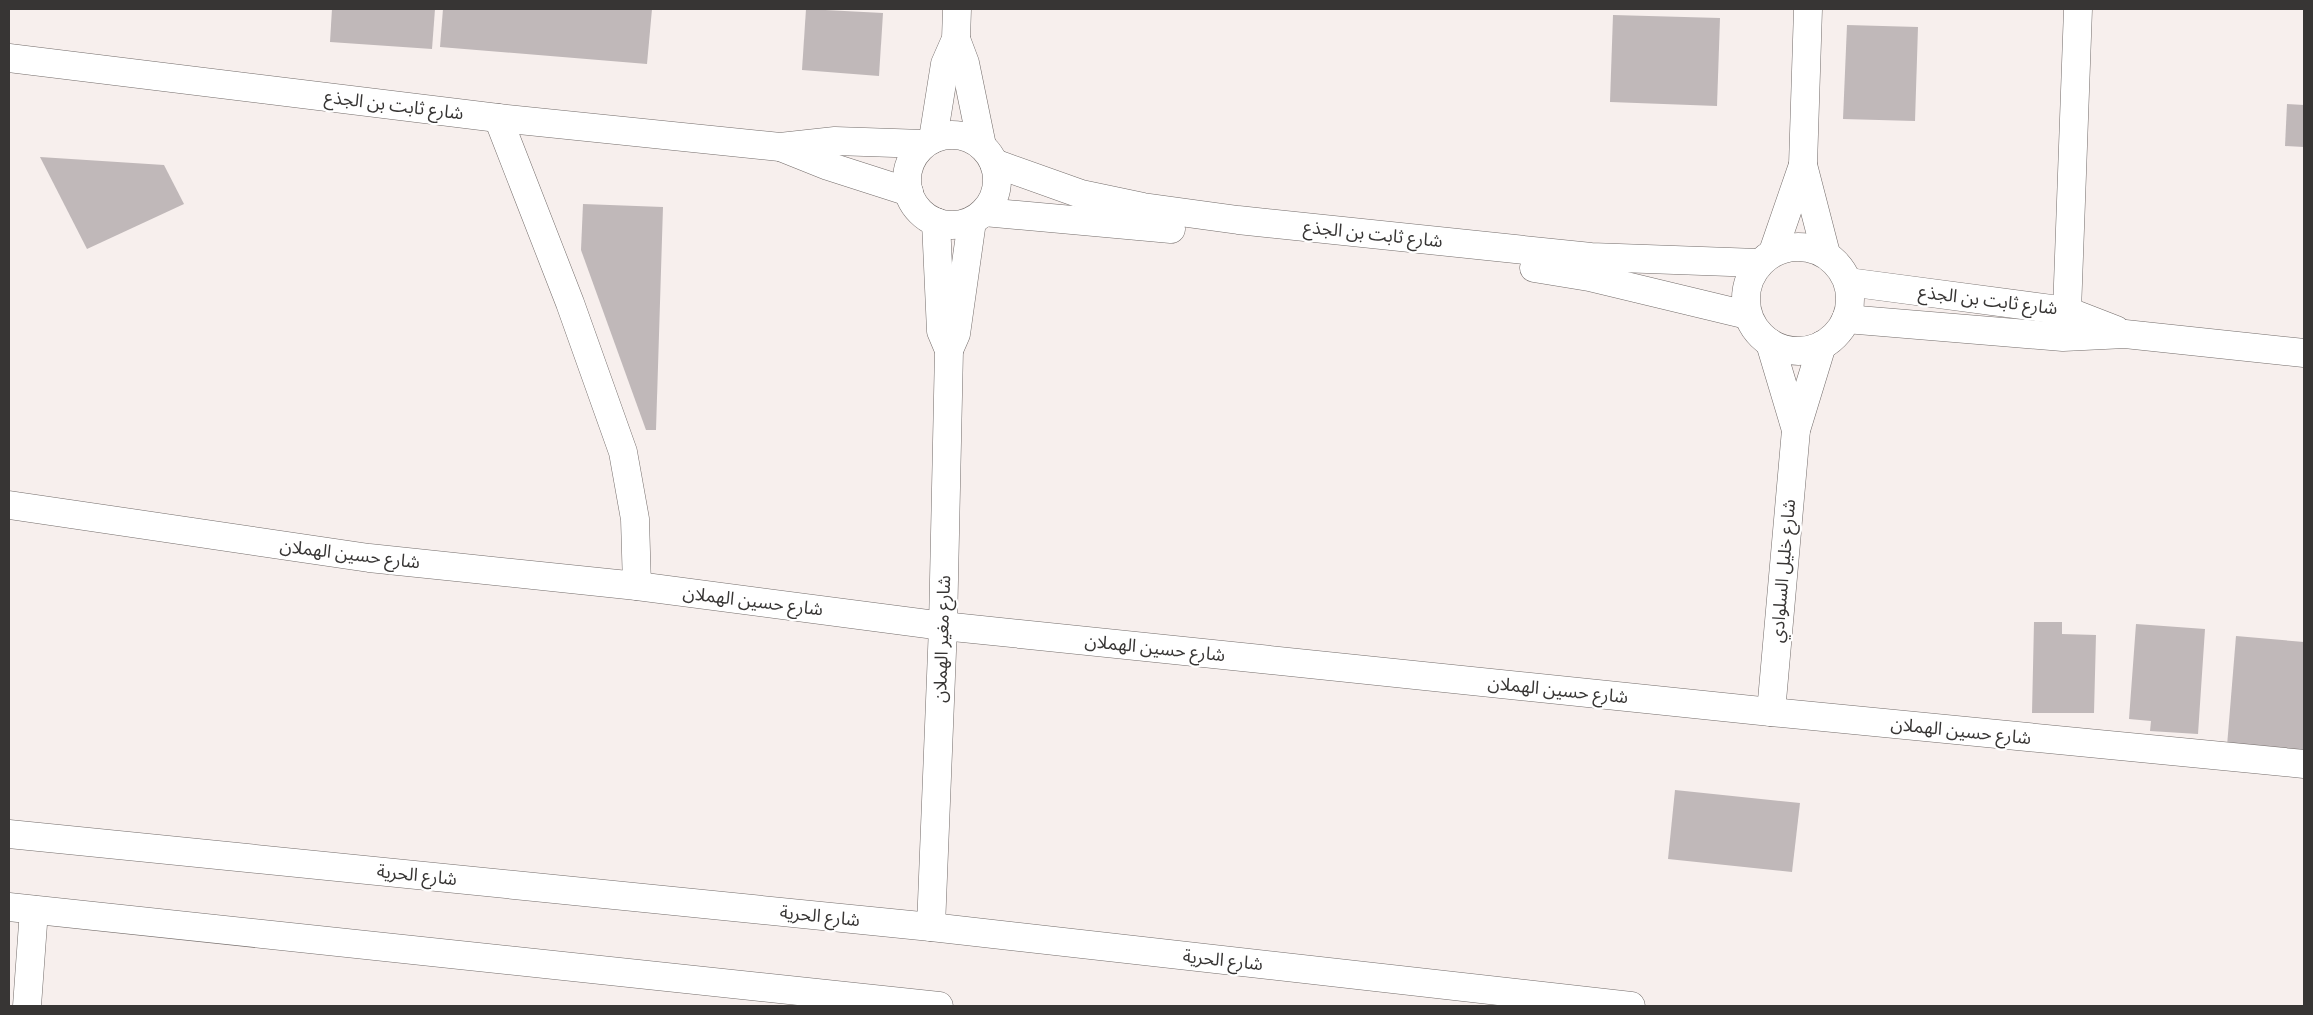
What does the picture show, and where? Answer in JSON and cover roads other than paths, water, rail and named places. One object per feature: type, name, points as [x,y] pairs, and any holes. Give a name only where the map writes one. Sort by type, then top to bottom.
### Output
[{"type":"main road","points":[[956,39],[965,63],[997,184],[995,194],[978,216],[957,225],[936,222],[919,211],[912,202],[907,182],[911,161],[928,142],[945,64],[956,39],[957,9]]},
{"type":"main road","points":[[1808,9],[1803,165],[1826,254]]},
{"type":"main road","points":[[2065,324],[2078,9]]},
{"type":"main road","name":"شارع ثابت بن الجذع","points":[[9,58],[498,118],[780,147],[835,141],[928,142]]},
{"type":"main road","points":[[498,118],[570,303],[623,452],[635,519],[637,586]]},
{"type":"main road","points":[[928,142],[953,135],[974,140],[988,155]]},
{"type":"main road","name":"شارع ثابت بن الجذع","points":[[780,147],[828,166],[909,192]]},
{"type":"main road","name":"شارع ثابت بن الجذع","points":[[988,155],[1081,194],[1152,208],[1256,222],[1591,257],[1765,258]]},
{"type":"main road","points":[[1765,258],[1790,247],[1808,247],[1826,254],[1839,266],[1848,282],[1850,300],[1846,318],[1837,334],[1822,345],[1805,350],[1787,350],[1770,343],[1756,331],[1747,315],[1745,297],[1749,279],[1765,258],[1803,165]]},
{"type":"main road","name":"شارع ثابت بن الجذع","points":[[978,216],[1136,225],[1507,264],[1589,278],[1747,315]]},
{"type":"main road","name":"شارع مغير الهملان","points":[[948,350],[956,334],[978,216]]},
{"type":"main road","name":"شارع مغير الهملان","points":[[931,927],[943,626],[948,350],[942,331],[936,222]]},
{"type":"main road","name":"شارع ثابت بن الجذع","points":[[1848,282],[2125,334],[2304,353]]},
{"type":"main road","name":"شارع ثابت بن الجذع","points":[[1846,318],[2065,324]]},
{"type":"main road","name":"شارع خليل السلوادي","points":[[1770,343],[1796,430]]},
{"type":"main road","name":"شارع خليل السلوادي","points":[[1771,712],[1796,430],[1822,345]]},
{"type":"main road","name":"شارع حسين الهملان","points":[[9,505],[369,558],[637,586],[943,626],[1771,712],[2304,764]]},
{"type":"main road","name":"شارع الحرية","points":[[9,834],[931,927],[1631,1006]]},
{"type":"main road","points":[[27,1006],[22,908],[891,1003],[939,1006]]}]
